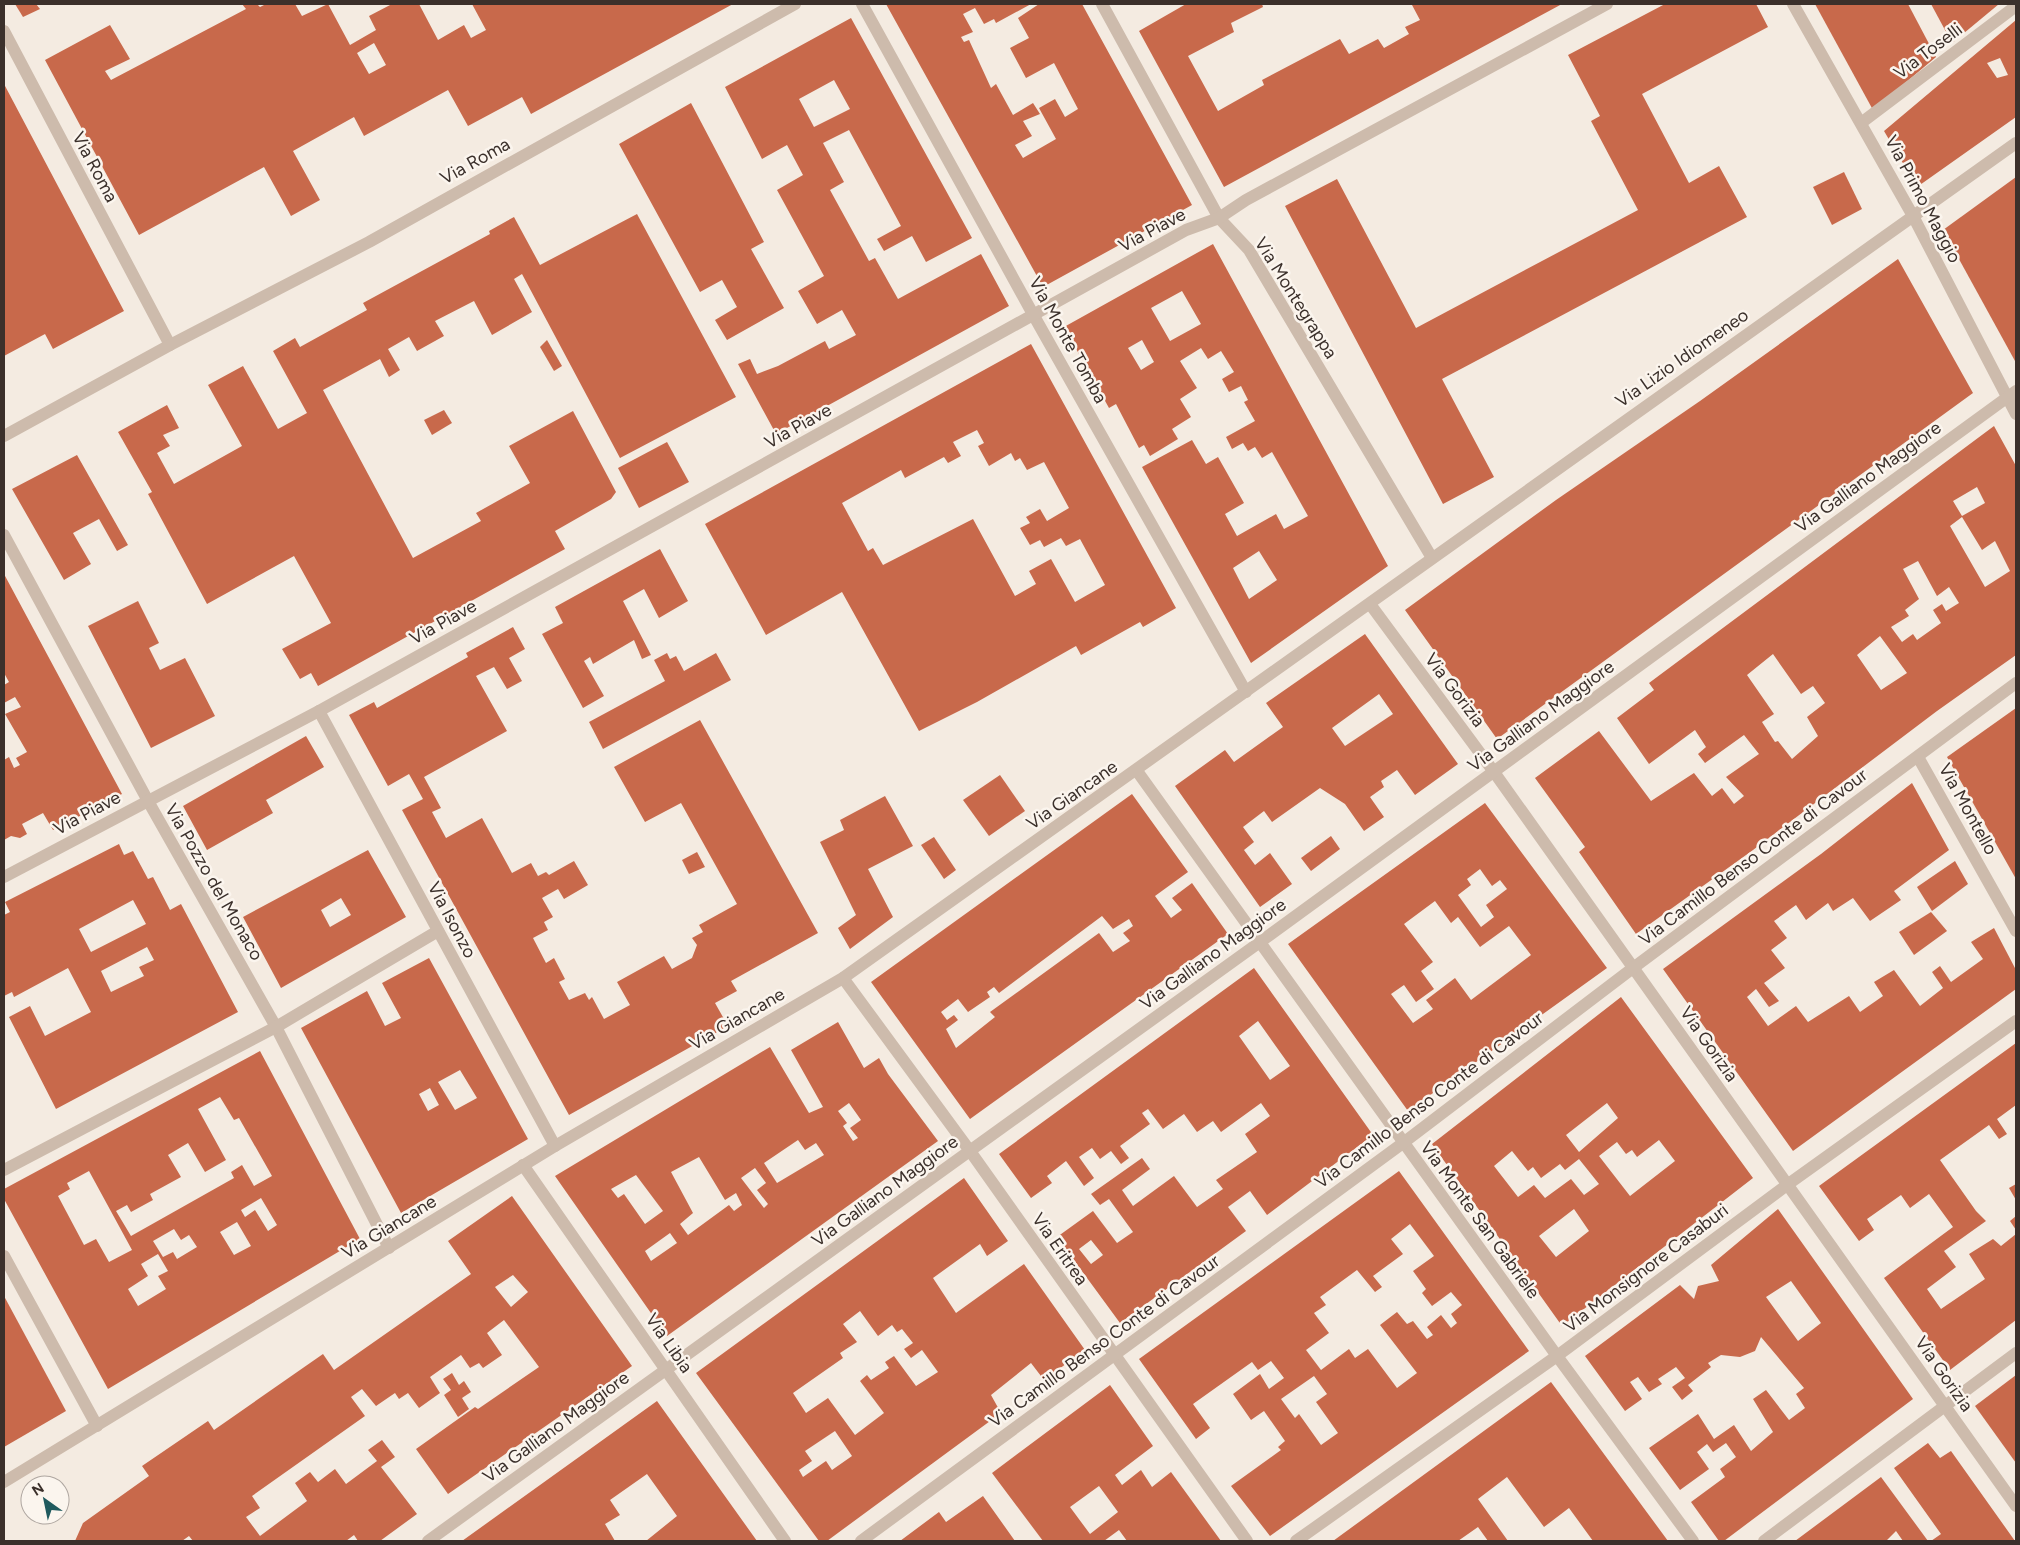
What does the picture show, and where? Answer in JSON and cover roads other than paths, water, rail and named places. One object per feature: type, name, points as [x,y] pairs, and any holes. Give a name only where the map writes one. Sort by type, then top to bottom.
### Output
[{"type":"street","name":"Via Roma","points":[[4,436],[170,345],[369,242],[795,4]]},
{"type":"street","name":"Via Monte Tomba","points":[[862,4],[1034,316],[1246,692]]},
{"type":"street","name":"Via Montegrappa","points":[[1102,4],[1219,218],[1249,250],[1432,558]]},
{"type":"street","name":"Via Piave","points":[[4,877],[319,711],[1186,230],[1219,218],[1263,190],[1607,4]]},
{"type":"street","name":"Via Primo Maggio","points":[[1793,4],[2012,394],[2016,414]]},
{"type":"street","name":"Via Toselli","points":[[1861,123],[2016,6]]},
{"type":"street","name":"Via Roma","points":[[4,31],[170,345]]},
{"type":"street","name":"Via Lizio Idiomeneo","points":[[1370,604],[2016,143]]},
{"type":"street","name":"Via Galliano Maggiore","points":[[428,1541],[1260,942],[2012,394]]},
{"type":"street","name":"Via Pozzo del Monaco","points":[[4,535],[148,801],[276,1027],[389,1248]]},
{"type":"street","name":"Via Giancane","points":[[4,1482],[523,1165],[843,978],[1370,604]]},
{"type":"street","name":"Via Gorizia","points":[[1370,604],[1494,772],[2016,1506]]},
{"type":"street","name":"Via Camillo Benso Conte di Cavour","points":[[861,1541],[1403,1142],[2016,683]]},
{"type":"street","name":"Via Isonzo","points":[[319,711],[555,1146]]},
{"type":"street","name":"Via Montello","points":[[1918,757],[2016,931]]},
{"type":"street","name":"Via Monte San Gabriele","points":[[1137,771],[1692,1541]]},
{"type":"street","points":[[4,1170],[276,1027],[438,931]]},
{"type":"street","name":"Via Eritrea","points":[[843,978],[970,1151],[1113,1355],[1247,1541]]},
{"type":"street","name":"Via Monsignore Casaburi","points":[[1296,1541],[1557,1356],[1787,1184],[2016,1021]]},
{"type":"street","name":"Via Libia","points":[[523,1165],[785,1541]]},
{"type":"street","points":[[4,1256],[97,1426]]},
{"type":"street","points":[[1764,1541],[2016,1353]]}]
